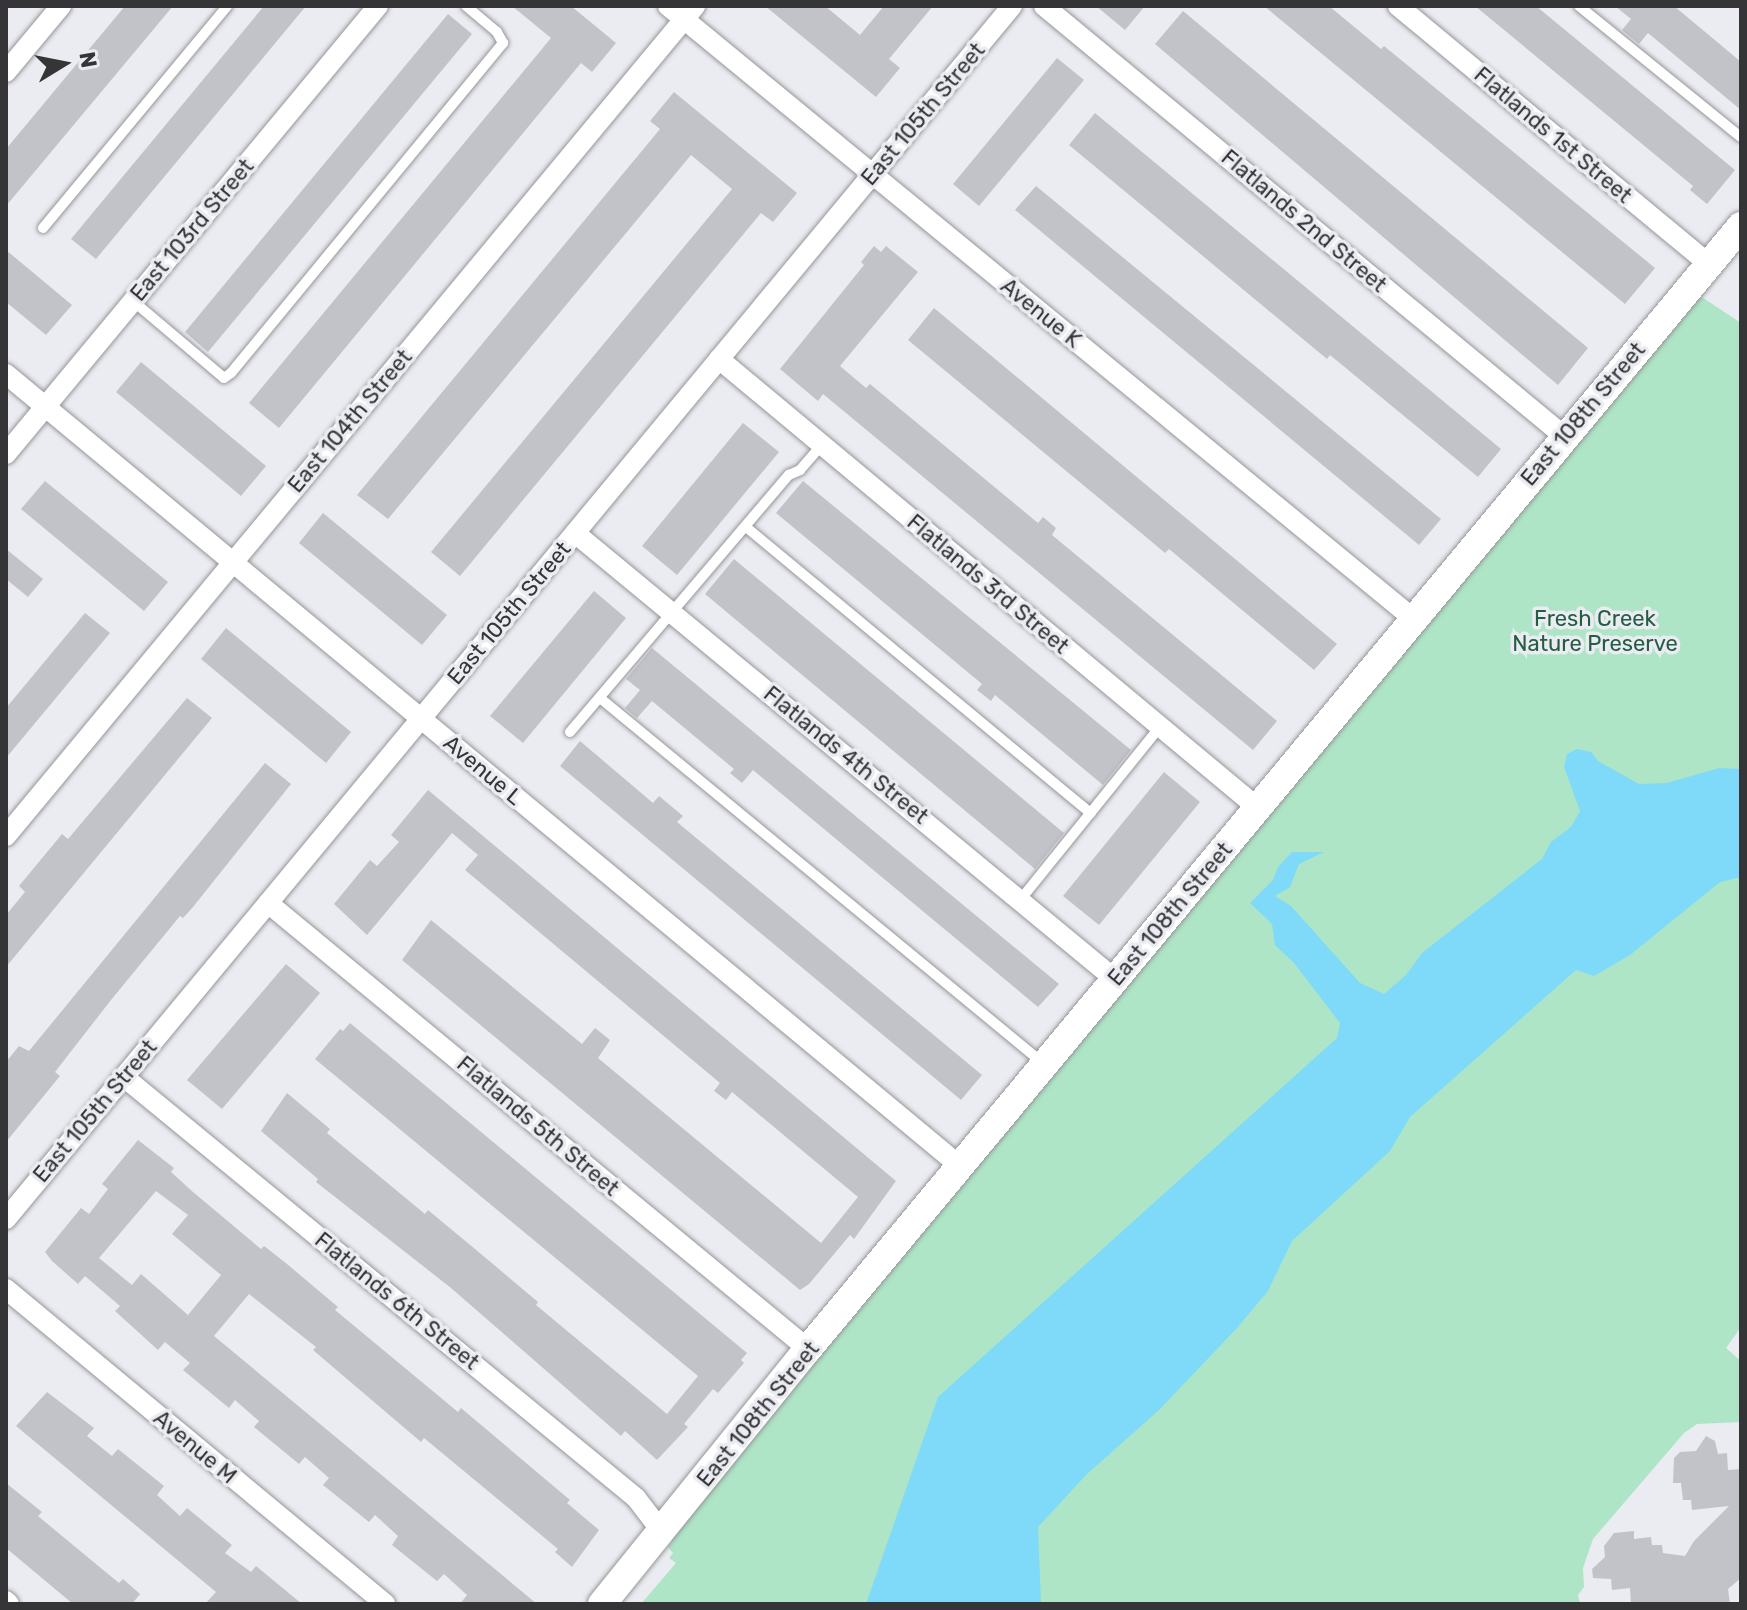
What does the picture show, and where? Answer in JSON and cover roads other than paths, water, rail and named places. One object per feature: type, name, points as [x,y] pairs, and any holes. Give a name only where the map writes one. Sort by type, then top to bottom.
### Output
[{"type":"street","points":[[6,72],[61,6]]},
{"type":"street","name":"East 103rd Street","points":[[6,454],[378,6]]},
{"type":"street","name":"Avenue K","points":[[668,6],[690,13],[873,175],[1415,620]]},
{"type":"street","name":"East 105th Street","points":[[6,1219],[1012,6]]},
{"type":"street","name":"Flatlands 2nd Street","points":[[1044,6],[1564,436]]},
{"type":"street","name":"Flatlands 1st Street","points":[[1398,6],[1709,264]]},
{"type":"street","name":"East 104th Street","points":[[6,836],[690,13]]},
{"type":"street","name":"East 108th Street","points":[[602,1604],[663,1533],[808,1349],[1741,226]]},
{"type":"street","name":"Flatlands 3rd Street","points":[[719,359],[1258,808]]},
{"type":"street","name":"Avenue L","points":[[6,374],[960,1166]]},
{"type":"street","name":"Flatlands 4th Street","points":[[575,533],[1116,980]]},
{"type":"street","name":"Flatlands 5th Street","points":[[268,903],[808,1349]]},
{"type":"street","name":"Flatlands 6th Street","points":[[124,1077],[636,1498],[663,1533]]},
{"type":"street","name":"Avenue M","points":[[6,1289],[385,1604]]},
{"type":"lane","points":[[43,228],[227,6]]},
{"type":"lane","points":[[133,301],[224,378],[231,373],[503,43],[497,32],[466,6]]},
{"type":"lane","points":[[1579,6],[1741,137]]},
{"type":"lane","points":[[570,732],[789,475],[800,470],[822,445]]},
{"type":"lane","points":[[746,527],[1091,813]]},
{"type":"lane","points":[[600,698],[1045,1065]]},
{"type":"lane","points":[[1021,899],[1160,727]]},
{"type":"water","points":[[1577,749],[1591,752],[1598,761],[1639,784],[1667,783],[1719,768],[1741,769],[1741,877],[1720,882],[1630,955],[1594,976],[1576,970],[1410,1117],[1390,1151],[1292,1241],[1268,1291],[1237,1328],[1159,1410],[1086,1475],[1038,1527],[1041,1604],[866,1604],[938,1397],[1337,1038],[1340,1023],[1294,963],[1275,945],[1272,924],[1250,903],[1273,880],[1278,867],[1292,852],[1324,852],[1299,864],[1290,887],[1275,896],[1291,906],[1360,983],[1384,994],[1406,975],[1422,953],[1542,859],[1551,842],[1571,827],[1580,811],[1564,767],[1567,754]]},
{"type":"park label","name":"Fresh Creek Nature Preserve","points":[[1595,630]]}]
